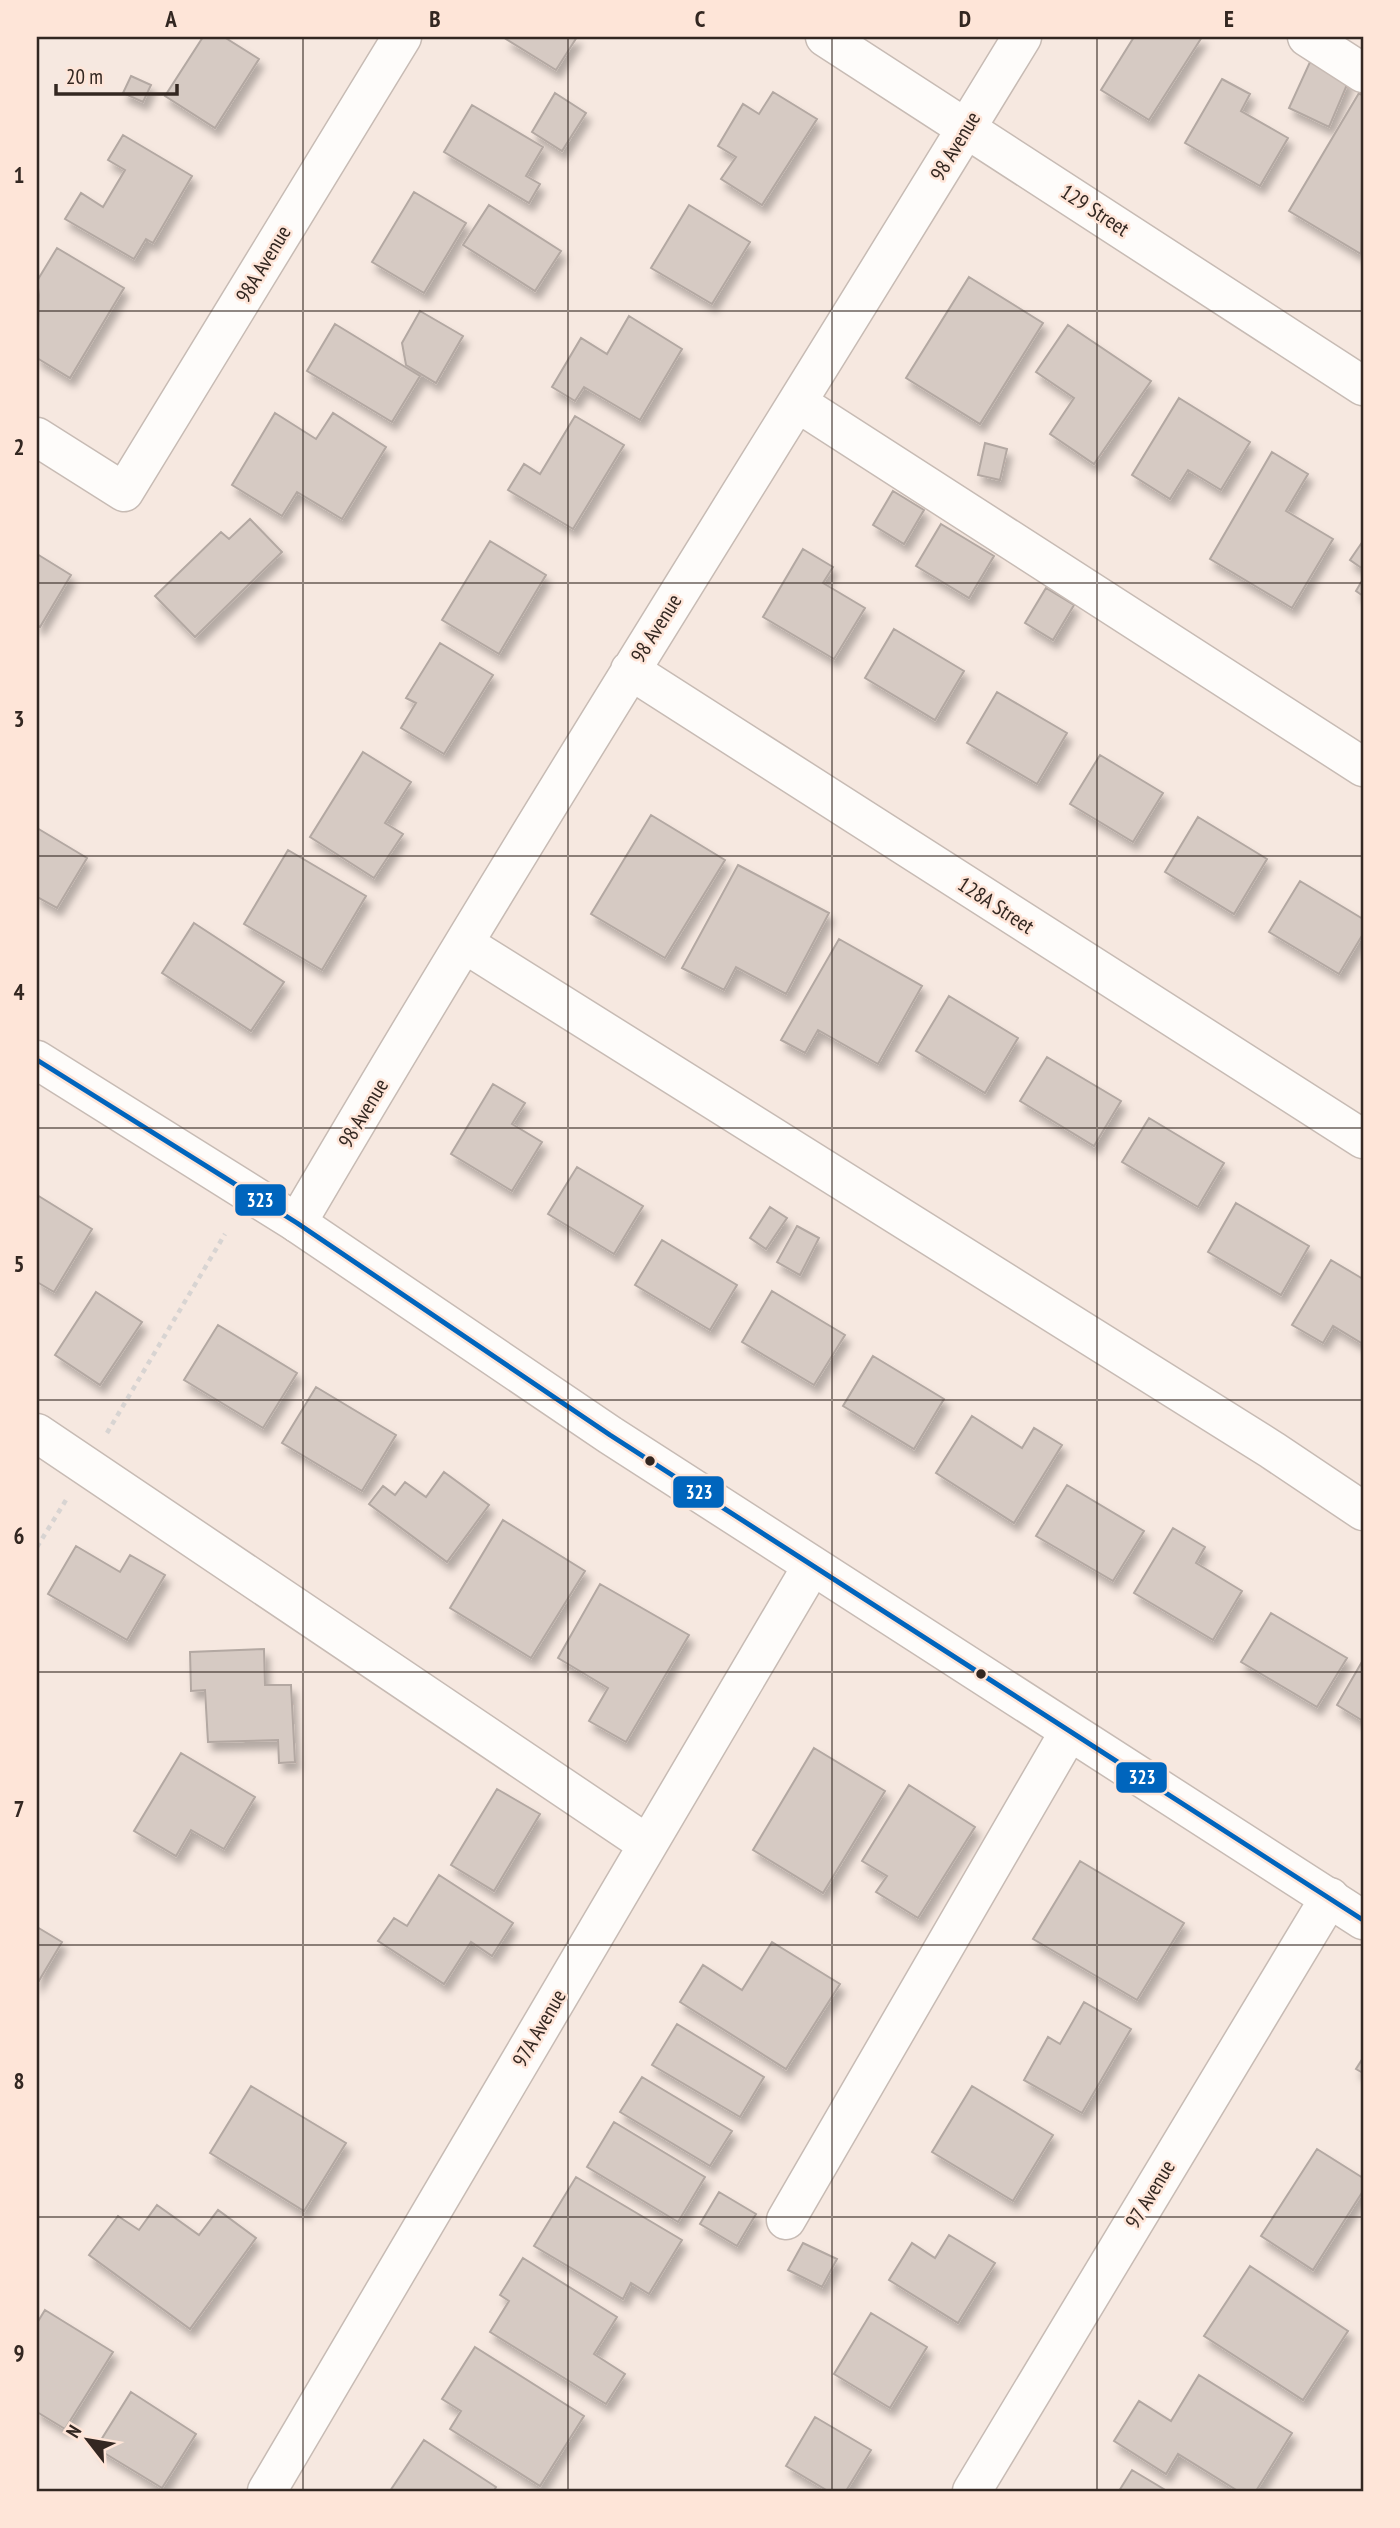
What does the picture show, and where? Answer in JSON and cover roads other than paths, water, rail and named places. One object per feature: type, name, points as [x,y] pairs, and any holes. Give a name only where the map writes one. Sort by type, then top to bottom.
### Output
[{"type":"street","name":"98A Avenue","points":[[37,437],[124,492],[402,37]]},
{"type":"street","name":"129 Street","points":[[825,37],[1363,386]]},
{"type":"street","name":"98 Avenue","points":[[298,1223],[630,670],[1022,37]]},
{"type":"street","points":[[1307,37],[1363,73]]},
{"type":"street","points":[[798,402],[1363,767]]},
{"type":"street","name":"128A Street","points":[[630,670],[1363,1139]]},
{"type":"street","points":[[465,944],[1272,1450],[1363,1511]]},
{"type":"street","points":[[37,1060],[298,1223],[610,1435],[1363,1920]]},
{"type":"street","points":[[37,1433],[647,1844]]},
{"type":"street","name":"97A Avenue","points":[[267,2491],[812,1566]]},
{"type":"street","points":[[786,2220],[1069,1732]]},
{"type":"street","name":"97 Avenue","points":[[972,2491],[1329,1897]]}]
